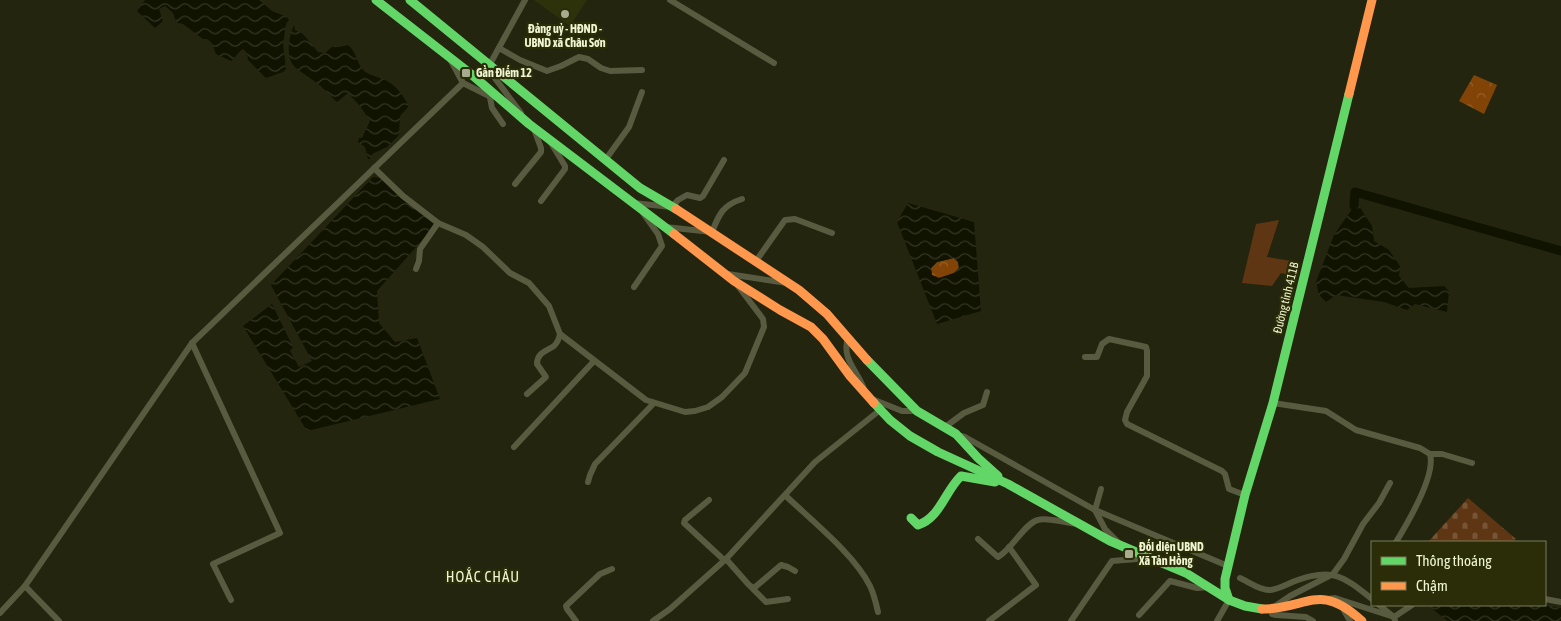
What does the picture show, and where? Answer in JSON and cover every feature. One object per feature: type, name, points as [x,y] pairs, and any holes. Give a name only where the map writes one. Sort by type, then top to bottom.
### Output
[{"type":"main road","points":[[376,0],[448,55],[489,92],[532,126],[734,281],[811,327],[880,410],[910,436],[938,452],[1008,484],[1126,549],[1186,573],[1229,600],[1258,609],[1271,609],[1319,598],[1327,599],[1352,611],[1362,621]]},
{"type":"main road","points":[[410,0],[640,188],[756,261],[788,283],[827,314],[876,371],[917,411],[956,434],[978,458],[1008,484]]},
{"type":"main road","name":"Đường tỉnh 411B","points":[[1229,600],[1225,588],[1228,566],[1245,495],[1273,403],[1372,0]]},
{"type":"main road","points":[[911,518],[918,525],[924,524],[937,511],[955,481],[961,476],[1008,484]]},
{"type":"street","points":[[515,184],[541,152],[542,148],[532,126],[494,77],[490,64],[525,0]]},
{"type":"street","points":[[670,0],[774,63]]},
{"type":"street","points":[[498,48],[520,60],[547,71],[579,57],[588,59],[601,68],[610,71],[642,70]]},
{"type":"street","points":[[448,55],[463,83],[489,92],[492,108],[502,124]]},
{"type":"street","points":[[0,614],[25,586],[192,343],[463,83]]},
{"type":"street","points":[[606,159],[629,127],[642,92]]},
{"type":"street","points":[[540,201],[565,169],[550,140]]},
{"type":"street","points":[[636,205],[672,207],[678,200],[687,195],[698,199],[702,197],[724,160]]},
{"type":"street","points":[[374,168],[403,196],[438,223],[466,235],[483,247],[510,273],[529,283],[550,306],[560,334],[646,400],[654,404],[684,412],[708,407],[734,386],[738,378],[745,373],[764,327],[763,319],[734,281]]},
{"type":"street","points":[[664,227],[712,232],[723,210],[733,202],[742,199]]},
{"type":"street","points":[[634,287],[662,246],[658,234],[636,205]]},
{"type":"street","points":[[756,261],[785,220],[795,218],[832,233]]},
{"type":"street","points":[[416,269],[420,249],[438,223]]},
{"type":"street","points":[[727,274],[788,283]]},
{"type":"street","points":[[527,394],[546,377],[537,364],[538,358],[544,351],[556,344],[560,334]]},
{"type":"street","points":[[848,338],[846,348],[848,360],[862,382],[866,394],[902,411],[917,411]]},
{"type":"street","points":[[1085,358],[1097,357],[1102,344],[1109,339],[1146,347],[1146,376],[1127,412],[1125,420],[1127,424],[1222,471],[1225,474],[1229,490],[1245,495]]},
{"type":"street","points":[[192,343],[280,532],[213,564],[231,600]]},
{"type":"street","points":[[514,447],[594,361]]},
{"type":"street","points":[[945,427],[964,413],[982,406],[987,392]]},
{"type":"street","points":[[1273,403],[1326,410],[1356,430],[1420,448],[1430,454],[1442,454],[1472,463]]},
{"type":"street","points":[[588,482],[595,464],[654,404]]},
{"type":"street","points":[[653,621],[670,609],[725,560],[786,496],[815,462],[880,410]]},
{"type":"street","points":[[956,434],[1026,470],[1095,510],[1228,566]]},
{"type":"street","points":[[1397,541],[1411,519],[1421,495],[1430,463],[1430,454]]},
{"type":"street","points":[[1314,621],[1306,616],[1272,614],[1271,609],[1290,596],[1333,574],[1344,559],[1363,524],[1379,504],[1390,483]]},
{"type":"street","points":[[1101,489],[1095,510],[1104,529],[1126,549]]},
{"type":"street","points":[[786,496],[826,533],[864,575],[875,598],[878,612]]},
{"type":"street","points":[[709,500],[685,520],[684,523],[725,560],[766,602],[788,598]]},
{"type":"street","points":[[978,539],[998,557],[1032,523],[1038,520],[1079,524]]},
{"type":"street","points":[[989,621],[1036,585],[1009,548]]},
{"type":"street","points":[[1071,621],[1112,561],[1152,558]]},
{"type":"street","points":[[751,587],[758,586],[781,565],[788,566],[794,571]]},
{"type":"street","points":[[576,621],[566,606],[600,574],[612,569]]},
{"type":"street","points":[[1240,578],[1261,588],[1272,590],[1307,576],[1333,574],[1357,587],[1371,598]]},
{"type":"street","points":[[1139,614],[1170,581],[1197,588],[1210,587]]},
{"type":"street","points":[[25,586],[59,621]]},
{"type":"street","points":[[1327,599],[1336,598],[1394,619]]},
{"type":"street","points":[[1546,599],[1561,602]]},
{"type":"street","points":[[1217,621],[1229,600]]},
{"type":"street","points":[[1342,605],[1350,621]]},
{"type":"street","points":[[1380,606],[1394,619]]},
{"type":"street","points":[[1394,619],[1411,606]]},
{"type":"shaded area","name":"Đảng uỷ - HĐND - UBND xã Châu Sơn","points":[[534,0],[587,0],[570,26]]},
{"type":"green space","points":[[1474,75],[1497,85],[1484,114],[1459,101]]},
{"type":"green space","points":[[1279,220],[1267,257],[1292,261],[1289,275],[1281,273],[1272,286],[1242,283],[1256,224]]},
{"type":"green space","points":[[954,258],[958,262],[959,268],[954,273],[939,278],[932,275],[931,268],[937,262]]},
{"type":"green space","points":[[1468,498],[1516,539],[1514,541],[1429,541]]},
{"type":"water","points":[[145,0],[259,0],[272,11],[290,18],[286,24],[283,44],[286,69],[283,72],[266,78],[248,60],[247,53],[243,49],[231,61],[216,54],[211,42],[203,39],[183,24],[178,23],[173,13],[165,6],[159,9],[163,21],[155,28],[137,11]]},
{"type":"water","points":[[294,25],[295,30],[303,34],[318,52],[325,53],[333,46],[348,45],[364,71],[391,83],[401,93],[409,106],[400,116],[399,135],[387,147],[372,154],[370,159],[368,159],[365,147],[358,142],[370,121],[360,106],[348,93],[337,102],[292,63],[289,46]]},
{"type":"water","points":[[373,177],[381,178],[435,220],[434,227],[377,291],[379,323],[395,342],[417,338],[440,399],[307,431],[243,326],[272,304],[293,347],[290,351],[299,367],[312,361],[271,285]]},
{"type":"water","points":[[908,203],[974,222],[981,311],[937,324],[897,222]],"holes":[[[954,258],[958,262],[959,268],[954,273],[939,278],[932,275],[931,268],[937,262]]]},
{"type":"water","points":[[1354,206],[1359,206],[1372,226],[1374,241],[1389,250],[1400,266],[1399,276],[1409,288],[1444,286],[1449,291],[1447,312],[1415,304],[1407,310],[1384,302],[1336,295],[1326,302],[1319,295],[1316,282],[1334,235]]},
{"type":"water","points":[[1546,605],[1561,608],[1561,621],[1448,621],[1428,606]]},
{"type":"waterway","points":[[1354,206],[1355,192],[1561,251]]},
{"type":"traffic: fast","points":[[376,0],[471,74],[529,124],[674,234]]},
{"type":"traffic: fast","points":[[410,0],[640,188],[676,209]]},
{"type":"traffic: fast","points":[[1229,600],[1225,588],[1225,579],[1245,495],[1273,403],[1349,94]]},
{"type":"traffic: fast","points":[[867,360],[917,411],[956,434],[998,476]]},
{"type":"traffic: fast","points":[[874,403],[890,420],[910,436],[938,452],[1008,484],[1110,541],[1186,573],[1229,600],[1245,606],[1262,609]]},
{"type":"traffic: fast","points":[[911,518],[918,525],[932,516],[961,476],[995,482]]},
{"type":"traffic: slow","points":[[1349,94],[1372,0]]},
{"type":"traffic: slow","points":[[676,209],[799,290],[827,314],[867,360]]},
{"type":"traffic: slow","points":[[674,234],[734,281],[811,327],[823,339],[850,376],[874,403]]},
{"type":"traffic: slow","points":[[1262,609],[1278,608],[1313,600],[1324,600],[1335,602],[1362,621]]},
{"type":"place","name":"Đảng uỷ - HĐND - UBND xã Châu Sơn","points":[[565,14]]},
{"type":"place","name":"Gần Điếm 12","points":[[466,73]]},
{"type":"place","name":"Đối diện UBND Xã Tản Hồng","points":[[1129,554]]},
{"type":"district","name":"HOẮC CHÂU","points":[[483,577]]}]
